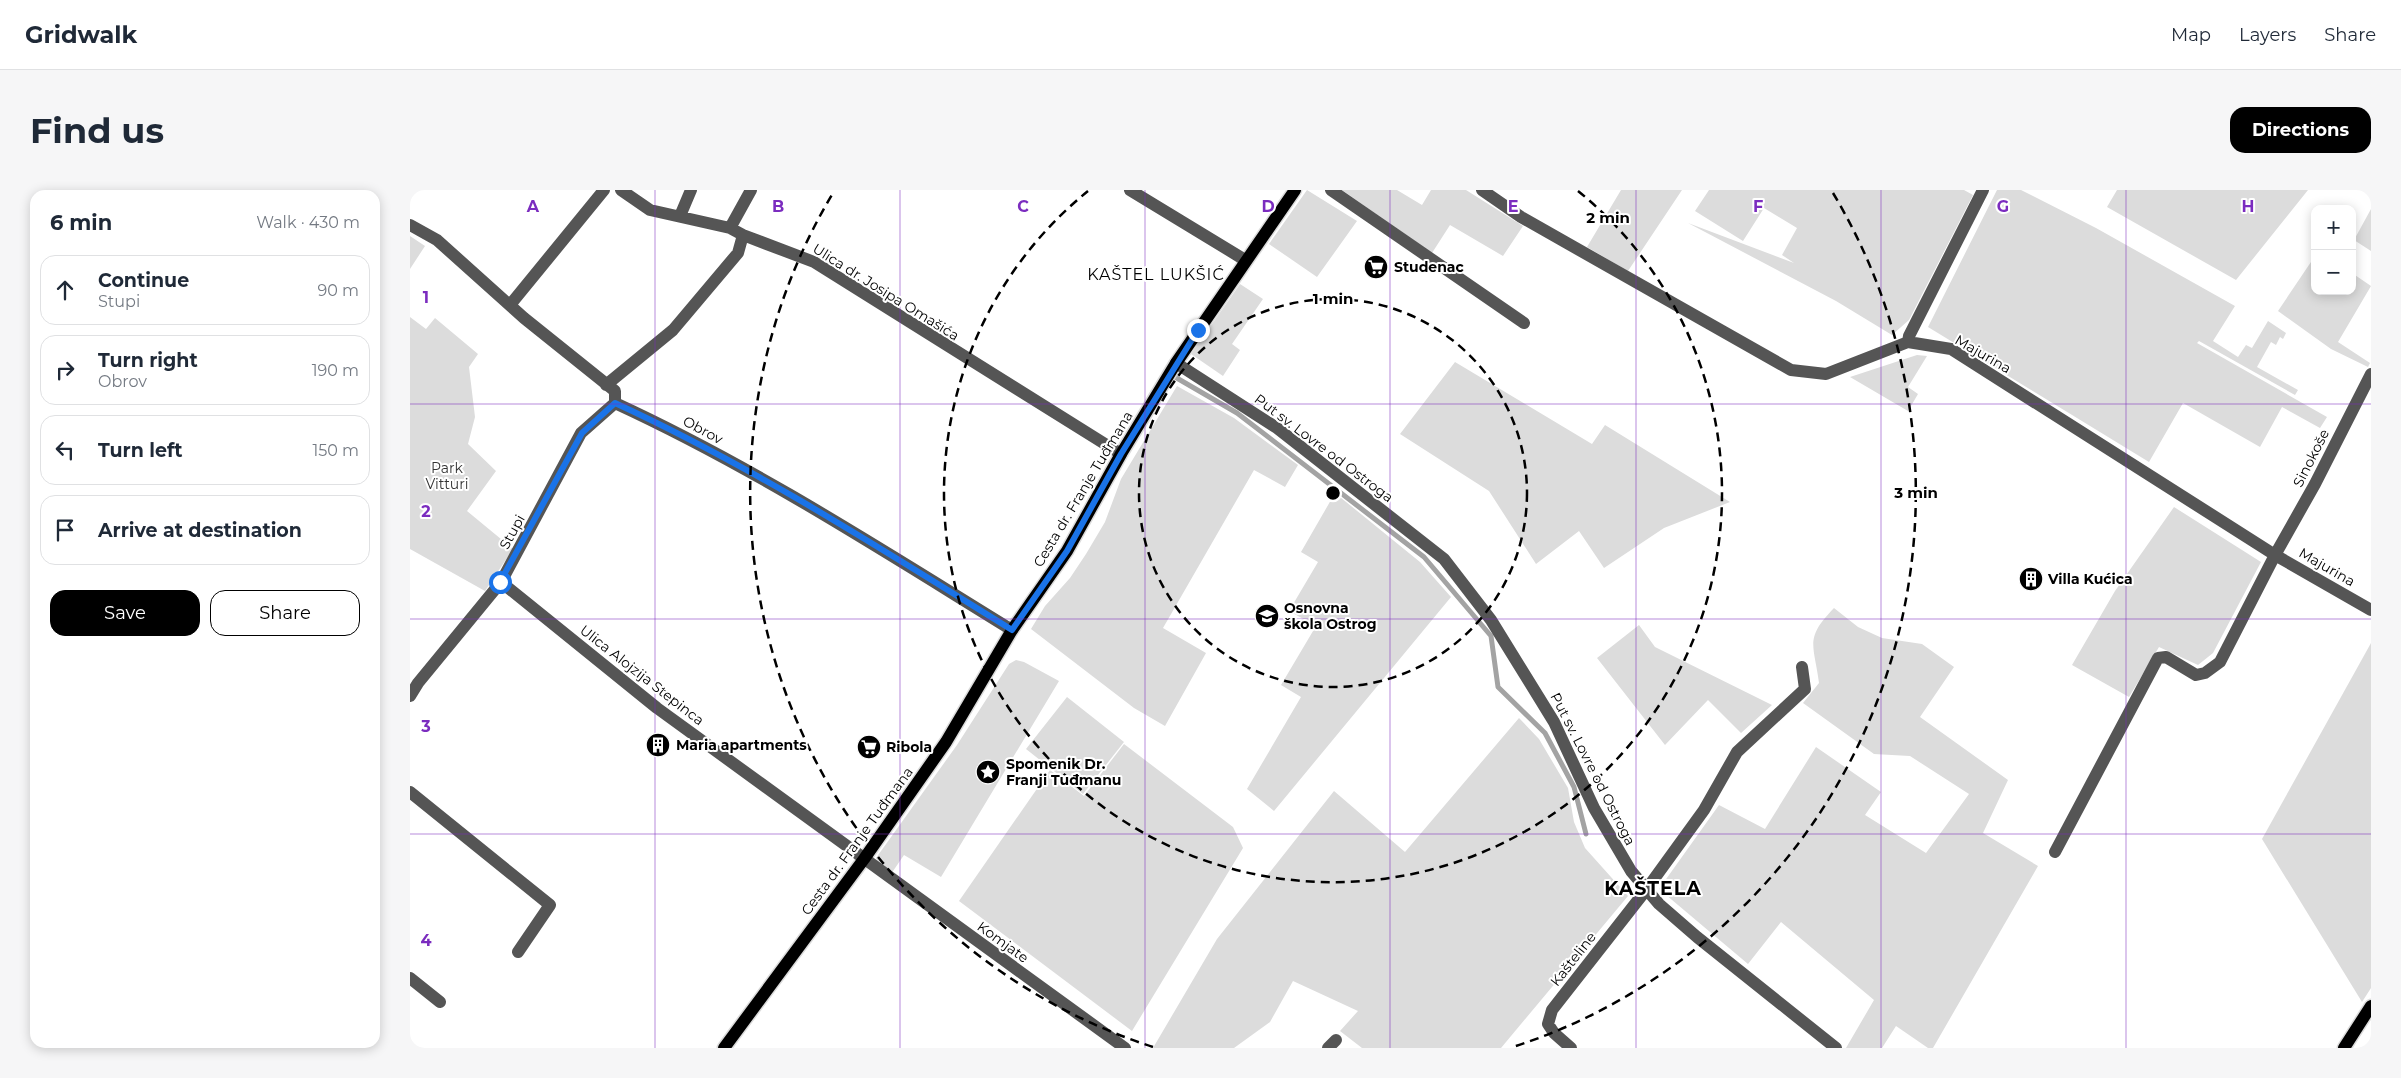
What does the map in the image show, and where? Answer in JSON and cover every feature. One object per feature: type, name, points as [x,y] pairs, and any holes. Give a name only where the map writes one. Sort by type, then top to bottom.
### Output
[{"type":"main road","name":"Cesta dr. Franje Tuđmana","points":[[724,1048],[871,862],[950,746],[1012,630],[1067,551],[1121,454],[1176,363],[1245,260],[1295,190]]},
{"type":"main road","points":[[2344,1048],[2371,1006]]},
{"type":"street","points":[[510,305],[604,190]]},
{"type":"street","name":"Ulica dr. Josipa Omašića","points":[[621,190],[650,210],[730,228],[743,235],[814,262],[1121,454]]},
{"type":"street","points":[[680,216],[691,190]]},
{"type":"street","points":[[730,228],[750,190]]},
{"type":"street","points":[[1130,190],[1245,260]]},
{"type":"street","points":[[1331,190],[1524,323]]},
{"type":"street","points":[[1482,190],[1531,223],[1791,370],[1826,374],[1908,342],[1909,336],[1983,190]]},
{"type":"street","points":[[410,225],[437,240],[510,305],[615,391],[615,403]]},
{"type":"street","points":[[606,385],[673,330],[738,253],[743,235]]},
{"type":"street","name":"Majurina","points":[[1908,342],[1951,349],[2275,555],[2371,610]]},
{"type":"street","name":"Put sv. Lovre od Ostroga","points":[[1176,363],[1277,428],[1444,559],[1491,620],[1554,722],[1594,808],[1622,857],[1646,890],[1697,937],[1836,1048]]},
{"type":"street","name":"Sinokoše","points":[[2055,852],[2158,658],[2166,657],[2196,675],[2205,673],[2220,662],[2275,555],[2316,484],[2371,374]]},
{"type":"street","name":"Stupi","points":[[410,696],[418,683],[500,582],[582,433],[615,403]]},
{"type":"street","name":"Obrov","points":[[615,403],[661,424],[776,486],[1012,630]]},
{"type":"street","name":"Ulica Alojzija Stepinca","points":[[500,582],[657,708],[871,862]]},
{"type":"street","points":[[1646,890],[1704,810],[1737,752],[1805,689],[1802,668]]},
{"type":"street","points":[[410,792],[550,905],[518,952]]},
{"type":"street","name":"Komjate","points":[[871,862],[1125,1048]]},
{"type":"street","name":"Kašteline","points":[[1571,1048],[1548,1024],[1552,1010],[1646,890]]},
{"type":"street","points":[[410,978],[440,1002]]},
{"type":"green space","points":[[1307,190],[1357,221],[1317,277],[1269,244]]},
{"type":"green space","points":[[1342,190],[1397,190],[1422,205],[1431,190],[1466,190],[1523,226],[1503,256],[1450,225],[1432,253]]},
{"type":"green space","points":[[1621,190],[1682,190],[1628,271],[1587,247]]},
{"type":"green space","points":[[1709,190],[1964,190],[1973,195],[1909,320],[1892,335],[1836,301],[1688,223],[1794,263],[1782,255],[1797,228],[1764,208],[1743,241],[1695,211]]},
{"type":"green space","points":[[1997,190],[2021,190],[2096,228],[2235,306],[2213,341],[2238,357],[2246,345],[2252,348],[2268,321],[2286,333],[2283,339],[2280,337],[2276,345],[2271,342],[2257,367],[2298,390],[2295,395],[2199,341],[2197,343],[2327,417],[2320,428],[2282,407],[2260,447],[2183,403],[2149,462],[1928,327]]},
{"type":"green space","points":[[2117,190],[2308,190],[2236,280],[2107,207]]},
{"type":"green space","points":[[2371,209],[2371,251],[2356,241],[2356,236]]},
{"type":"green space","points":[[410,236],[425,246],[410,269]]},
{"type":"green space","points":[[2311,262],[2311,295],[2356,295],[2356,276],[2371,286],[2338,342],[2370,363],[2368,367],[2331,349],[2278,311]]},
{"type":"green space","points":[[1240,284],[1263,299],[1232,344],[1240,350],[1223,376],[1191,354]]},
{"type":"green space","name":"Park Vitturi","points":[[410,317],[426,329],[435,318],[478,354],[469,367],[475,417],[468,444],[496,471],[467,511],[513,549],[485,591],[410,549]]},
{"type":"green space","points":[[1917,355],[1927,356],[1908,387],[1918,394],[1908,411],[1850,377]]},
{"type":"green space","points":[[1455,362],[1592,444],[1605,425],[1730,502],[1664,528],[1604,568],[1579,531],[1536,564],[1489,491],[1400,434]]},
{"type":"green space","points":[[1177,386],[1234,418],[1298,465],[1285,487],[1254,470],[1163,628],[1206,653],[1165,726],[1134,708],[1031,629],[1045,606],[1070,578],[1086,554],[1105,522],[1121,479]]},
{"type":"green space","points":[[1335,493],[1420,562],[1451,597],[1274,811],[1247,789],[1301,697],[1281,685],[1316,626],[1289,611],[1318,562],[1301,552]]},
{"type":"green space","points":[[2174,507],[2261,562],[2213,653],[2198,665],[2159,647],[2129,697],[2072,665],[2115,591]]},
{"type":"green space","points":[[1834,608],[1858,627],[1882,638],[1922,644],[1954,667],[1920,717],[2008,780],[1983,833],[2038,866],[1933,1048],[1928,1048],[1896,1026],[1882,1048],[1846,1048],[1874,1000],[1781,922],[1748,964],[1659,889],[1719,805],[1765,829],[1816,747],[1881,792],[1865,815],[1926,853],[1969,794],[1910,756],[1874,754],[1803,703],[1819,683],[1813,642],[1815,635],[1818,627]]},
{"type":"green space","points":[[1639,625],[1655,647],[1772,705],[1741,733],[1708,700],[1665,745],[1597,658]]},
{"type":"green space","points":[[2371,643],[2371,988],[2362,1002],[2262,839]]},
{"type":"green space","points":[[1016,660],[1024,662],[1059,681],[941,877],[904,855],[891,874],[880,867],[876,858],[957,745],[1009,664]]},
{"type":"green space","points":[[1067,697],[1124,742],[1083,794],[1026,749]]},
{"type":"green space","points":[[1519,718],[1539,739],[1568,788],[1574,822],[1585,848],[1628,896],[1501,1048],[1362,1048],[1340,1031],[1358,1011],[1293,981],[1270,1022],[1234,1048],[1153,1048],[1217,939],[1334,791],[1405,852]]},
{"type":"green space","points":[[1124,744],[1233,827],[1243,848],[1132,1031],[959,901],[1050,770],[1084,796]]},
{"type":"waterway","points":[[1175,377],[1237,413],[1424,557],[1491,636],[1498,687],[1545,733],[1574,787],[1586,834]]},
{"type":"place","name":"Studenac","points":[[1376,267]]},
{"type":"place","name":"Villa Kućica","points":[[2031,579]]},
{"type":"place","name":"Osnovna škola Ostrog","points":[[1267,616]]},
{"type":"place","name":"Maria apartments","points":[[658,745]]},
{"type":"place","name":"Ribola","points":[[869,747]]},
{"type":"place","name":"Spomenik Dr. Franji Tuđmanu","points":[[988,772]]},
{"type":"district","name":"KAŠTEL LUKŠIĆ","points":[[1156,274]]},
{"type":"district","name":"KAŠTELA","points":[[1653,888]]},
{"type":"route","points":[[500,582],[582,433],[615,403],[661,424],[776,486],[1012,630],[1067,551],[1121,454],[1198,330]]}]
